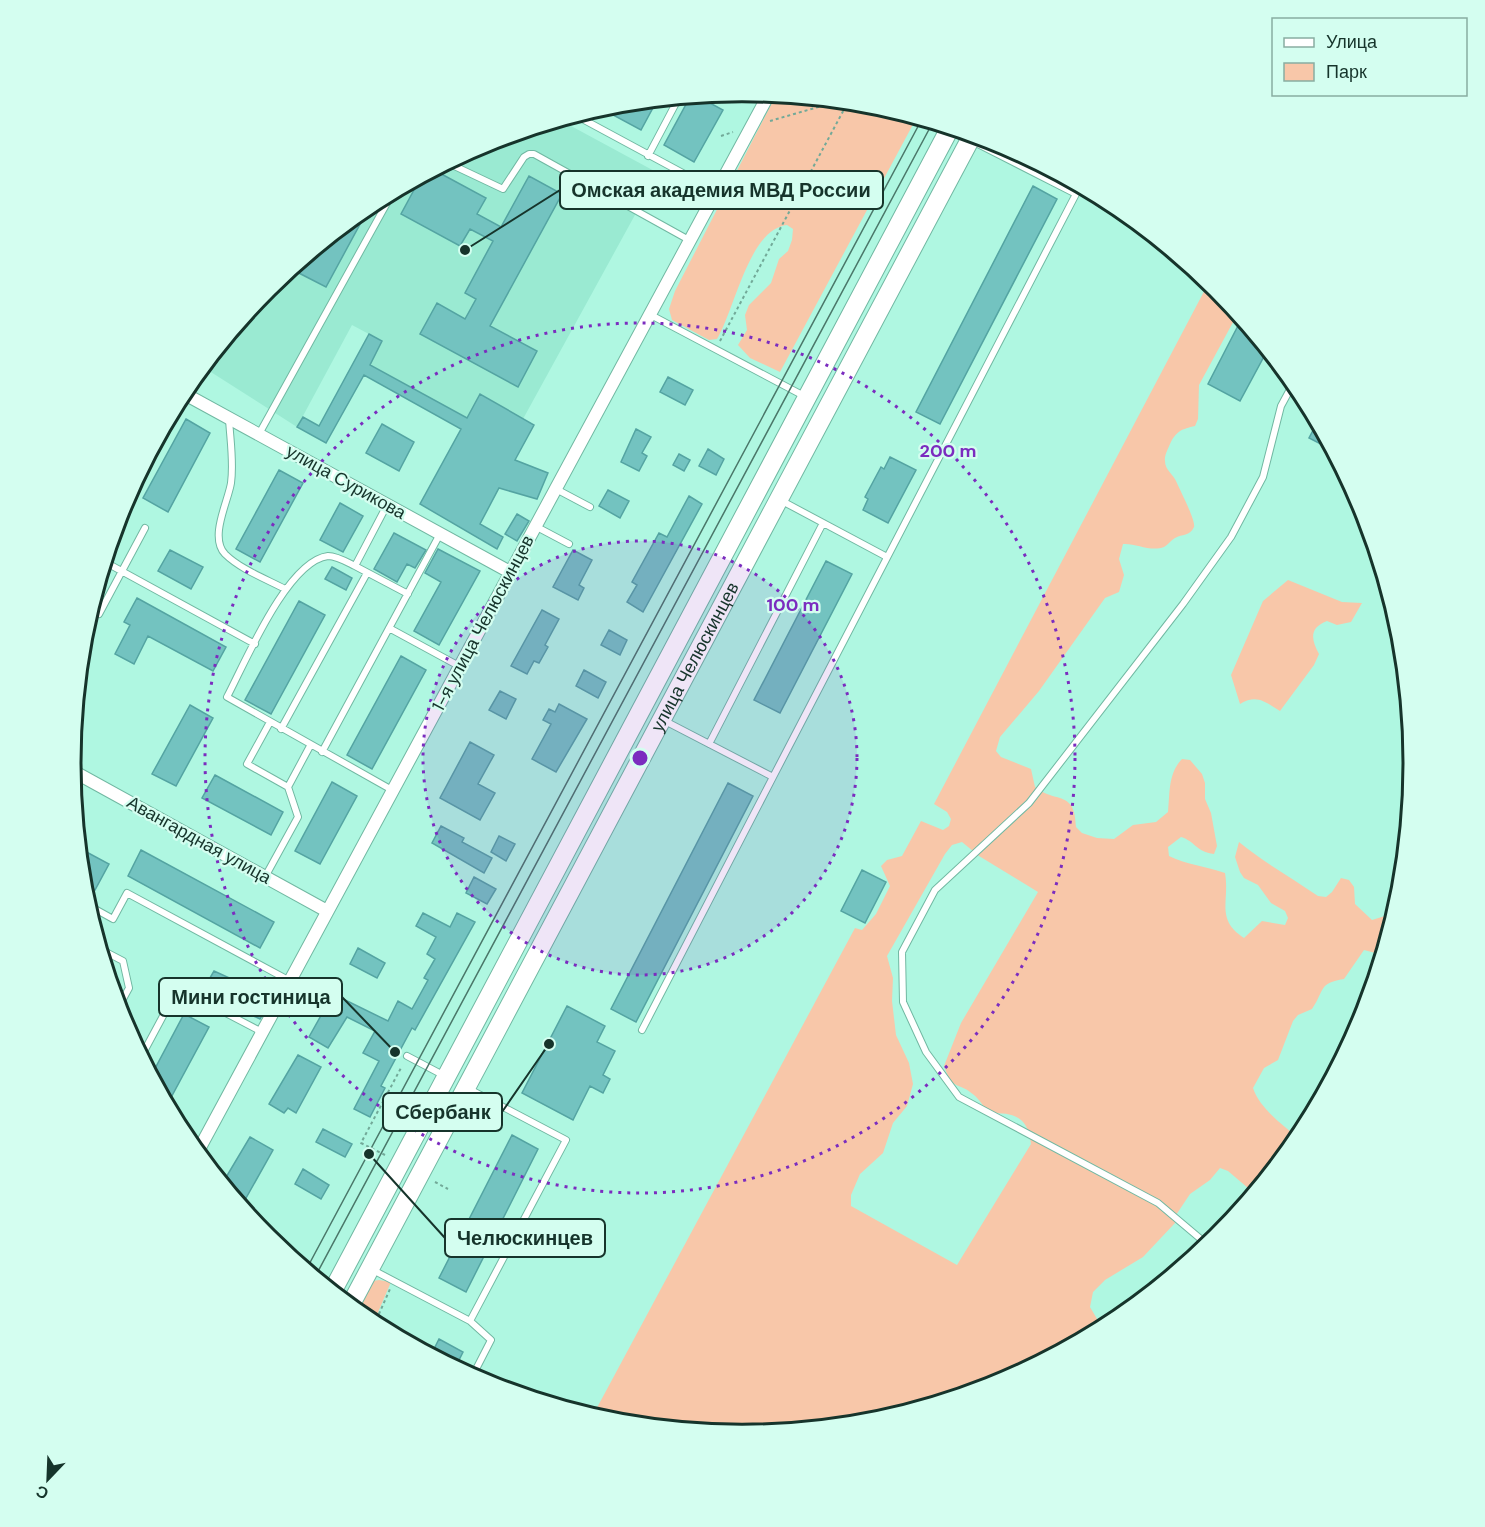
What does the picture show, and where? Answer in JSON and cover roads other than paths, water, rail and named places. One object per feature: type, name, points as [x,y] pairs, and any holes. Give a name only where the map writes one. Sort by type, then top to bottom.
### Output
[{"type":"main road","name":"улица Челюскинцев","points":[[336,1285],[947,135]]},
{"type":"main road","name":"улица Челюскинцев","points":[[354,1298],[968,142]]},
{"type":"main road","points":[[807,397],[828,408]]},
{"type":"main road","points":[[758,489],[779,500]]},
{"type":"main road","points":[[641,709],[662,719]]},
{"type":"main road","points":[[446,1077],[466,1087]]},
{"type":"main road","points":[[350,1258],[370,1268]]},
{"type":"street","name":"1-я улица Челюскинцев","points":[[202,1144],[764,103]]},
{"type":"street","name":"улица Сурикова","points":[[191,397],[510,572]]},
{"type":"street","name":"Авангардная улица","points":[[81,776],[327,911]]},
{"type":"lane","points":[[648,156],[674,106]]},
{"type":"lane","points":[[585,122],[716,191]]},
{"type":"lane","points":[[457,167],[502,189],[508,186],[524,158],[529,154],[534,154],[689,240]]},
{"type":"lane","points":[[642,1030],[1076,194],[1010,158]]},
{"type":"lane","points":[[259,434],[384,207]]},
{"type":"lane","points":[[649,314],[807,397]]},
{"type":"lane","points":[[1201,1239],[1158,1203],[959,1097],[926,1052],[903,1002],[902,952],[935,890],[1029,803],[1184,604],[1231,537],[1263,477],[1281,406],[1289,391]]},
{"type":"lane","points":[[229,418],[232,471],[219,531],[223,553],[233,561],[285,589]]},
{"type":"lane","points":[[555,489],[590,507]]},
{"type":"lane","points":[[779,500],[887,557]]},
{"type":"lane","points":[[355,566],[387,505]]},
{"type":"lane","points":[[709,744],[823,523]]},
{"type":"lane","points":[[535,526],[569,544]]},
{"type":"lane","points":[[99,614],[145,528]]},
{"type":"lane","points":[[322,752],[440,534]]},
{"type":"lane","points":[[392,790],[310,746],[227,697],[285,589],[301,571],[323,558],[334,557],[408,594]]},
{"type":"lane","points":[[112,565],[255,644]]},
{"type":"lane","points":[[281,729],[367,573]]},
{"type":"lane","points":[[389,628],[460,667]]},
{"type":"lane","points":[[662,719],[773,777]]},
{"type":"lane","points":[[265,877],[298,817],[288,787],[247,765],[270,722]]},
{"type":"lane","points":[[288,787],[310,746]]},
{"type":"lane","points":[[98,911],[113,919],[127,893],[290,981]]},
{"type":"lane","points":[[110,954],[123,961],[129,988],[124,997]]},
{"type":"lane","points":[[146,1049],[178,988],[262,1032]]},
{"type":"lane","points":[[408,1056],[446,1077]]},
{"type":"lane","points":[[466,1087],[566,1140],[470,1321]]},
{"type":"lane","points":[[370,1268],[470,1321],[491,1340],[476,1369]]},
{"type":"tram line","points":[[309,1264],[918,126]]},
{"type":"tram line","points":[[318,1271],[929,129]]},
{"type":"place","name":"Омская академия МВД России","points":[[465,250]]},
{"type":"place","name":"Сбербанк","points":[[549,1044]]},
{"type":"place","name":"Мини гостиница","points":[[395,1052]]},
{"type":"place","name":"Челюскинцев","points":[[369,1154]]}]
